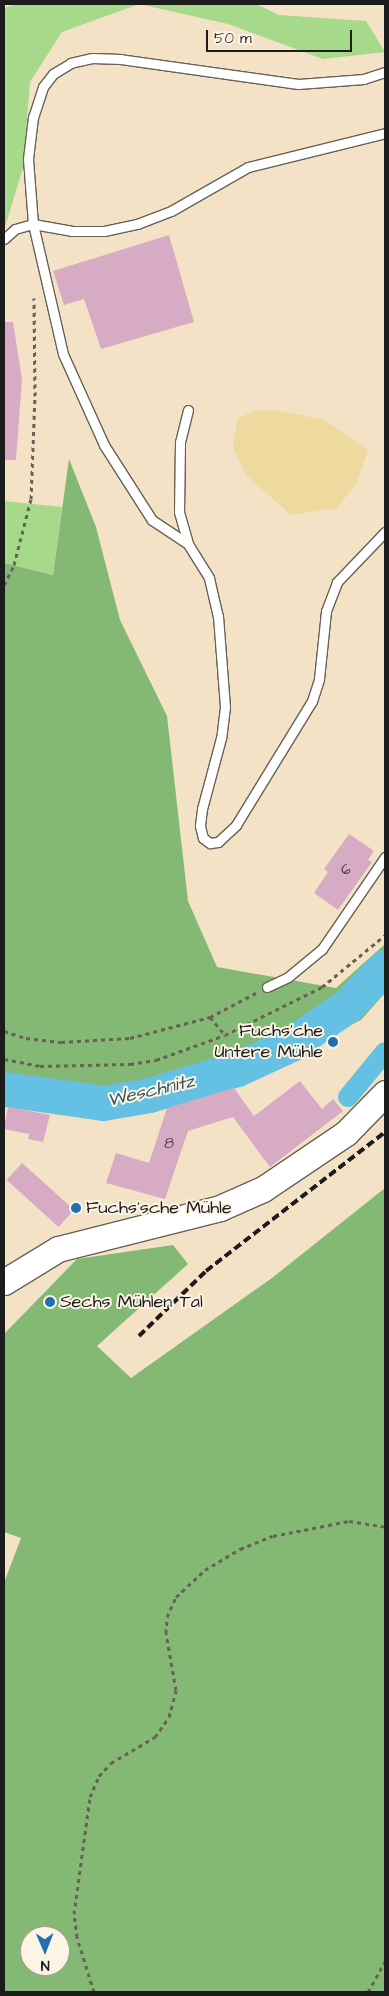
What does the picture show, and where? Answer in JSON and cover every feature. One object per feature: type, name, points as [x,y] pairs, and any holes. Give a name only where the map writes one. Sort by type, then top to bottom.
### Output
[{"type":"main road","points":[[4,1282],[58,1249],[220,1208],[263,1189],[346,1133],[385,1093]]},
{"type":"lane","points":[[188,544],[152,520],[104,445],[63,354],[33,224],[28,159],[33,117],[43,87],[53,74],[71,63],[92,58],[121,59],[298,84],[364,80],[385,72]]},
{"type":"lane","points":[[4,239],[15,229],[33,224],[72,231],[104,231],[136,224],[171,211],[248,167],[385,133]]},
{"type":"lane","points":[[188,410],[180,442],[179,512],[181,527],[188,544],[209,578],[223,660],[225,707],[221,738],[202,809],[200,826],[203,838],[210,843],[218,842],[236,825],[312,701],[320,679],[326,611],[337,582],[385,532]]},
{"type":"lane","points":[[268,987],[307,964],[322,948],[385,857]]},
{"type":"path","points":[[4,585],[14,565],[31,499],[35,396],[34,291]]},
{"type":"path","points":[[4,1059],[40,1066],[130,1064],[156,1060],[225,1035],[322,987],[385,935]]},
{"type":"path","points":[[4,1031],[26,1038],[61,1042],[130,1038],[210,1017],[268,987]]},
{"type":"path","points":[[210,1017],[225,1035]]},
{"type":"path","points":[[94,1992],[77,1937],[74,1914],[90,1797],[99,1776],[110,1763],[155,1737],[169,1717],[176,1690],[167,1625],[176,1597],[205,1570],[240,1549],[273,1536],[349,1521],[385,1527]]},
{"type":"path","points":[[368,1992],[385,1961]]},
{"type":"green space","points":[[16,4],[139,4],[62,32],[30,82],[23,168],[4,230],[4,8]]},
{"type":"green space","points":[[139,4],[256,4],[279,15],[366,21],[385,52],[323,59],[228,24]]},
{"type":"green space","points":[[69,459],[96,527],[120,620],[167,716],[188,901],[217,967],[336,988],[385,944],[385,993],[361,1020],[226,1086],[109,1106],[4,1086],[4,563],[53,575]]},
{"type":"green space","points":[[4,501],[62,507],[53,575],[4,563]]},
{"type":"green space","points":[[385,1188],[385,1992],[4,1992],[4,1583],[21,1538],[4,1532],[4,1334],[77,1259],[173,1245],[188,1264],[97,1346],[131,1378],[272,1278]]},
{"type":"sand","points":[[277,410],[324,420],[368,450],[357,482],[337,508],[291,515],[246,475],[233,447],[237,419],[254,411]]},
{"type":"building","points":[[169,235],[194,322],[101,349],[84,299],[64,305],[53,271]]},
{"type":"building","points":[[4,322],[13,322],[22,379],[16,460],[4,460]]},
{"type":"building","points":[[349,834],[374,851],[368,860],[372,862],[338,910],[314,893],[328,872],[324,869]]},
{"type":"building","points":[[300,1081],[322,1109],[333,1099],[343,1111],[270,1167],[233,1117],[188,1131],[165,1199],[106,1183],[116,1153],[149,1163],[167,1108],[234,1088],[254,1116]]},
{"type":"building","points":[[8,1107],[50,1115],[43,1142],[28,1139],[29,1134],[4,1129]]},
{"type":"building","points":[[22,1163],[74,1210],[59,1227],[7,1180]]},
{"type":"waterway","name":"Weschnitz","points":[[4,1089],[103,1103],[149,1095],[237,1069],[291,1044],[347,1006],[385,967]]},
{"type":"waterway","points":[[348,1097],[385,1052]]},
{"type":"railway","points":[[139,1336],[206,1271],[385,1132]]},
{"type":"place","name":"Fuchs'che Untere Mühle","points":[[333,1042]]},
{"type":"place","name":"Fuchs'sche Mühle","points":[[76,1208]]},
{"type":"place","name":"Sechs Mühlen Tal","points":[[50,1302]]}]
